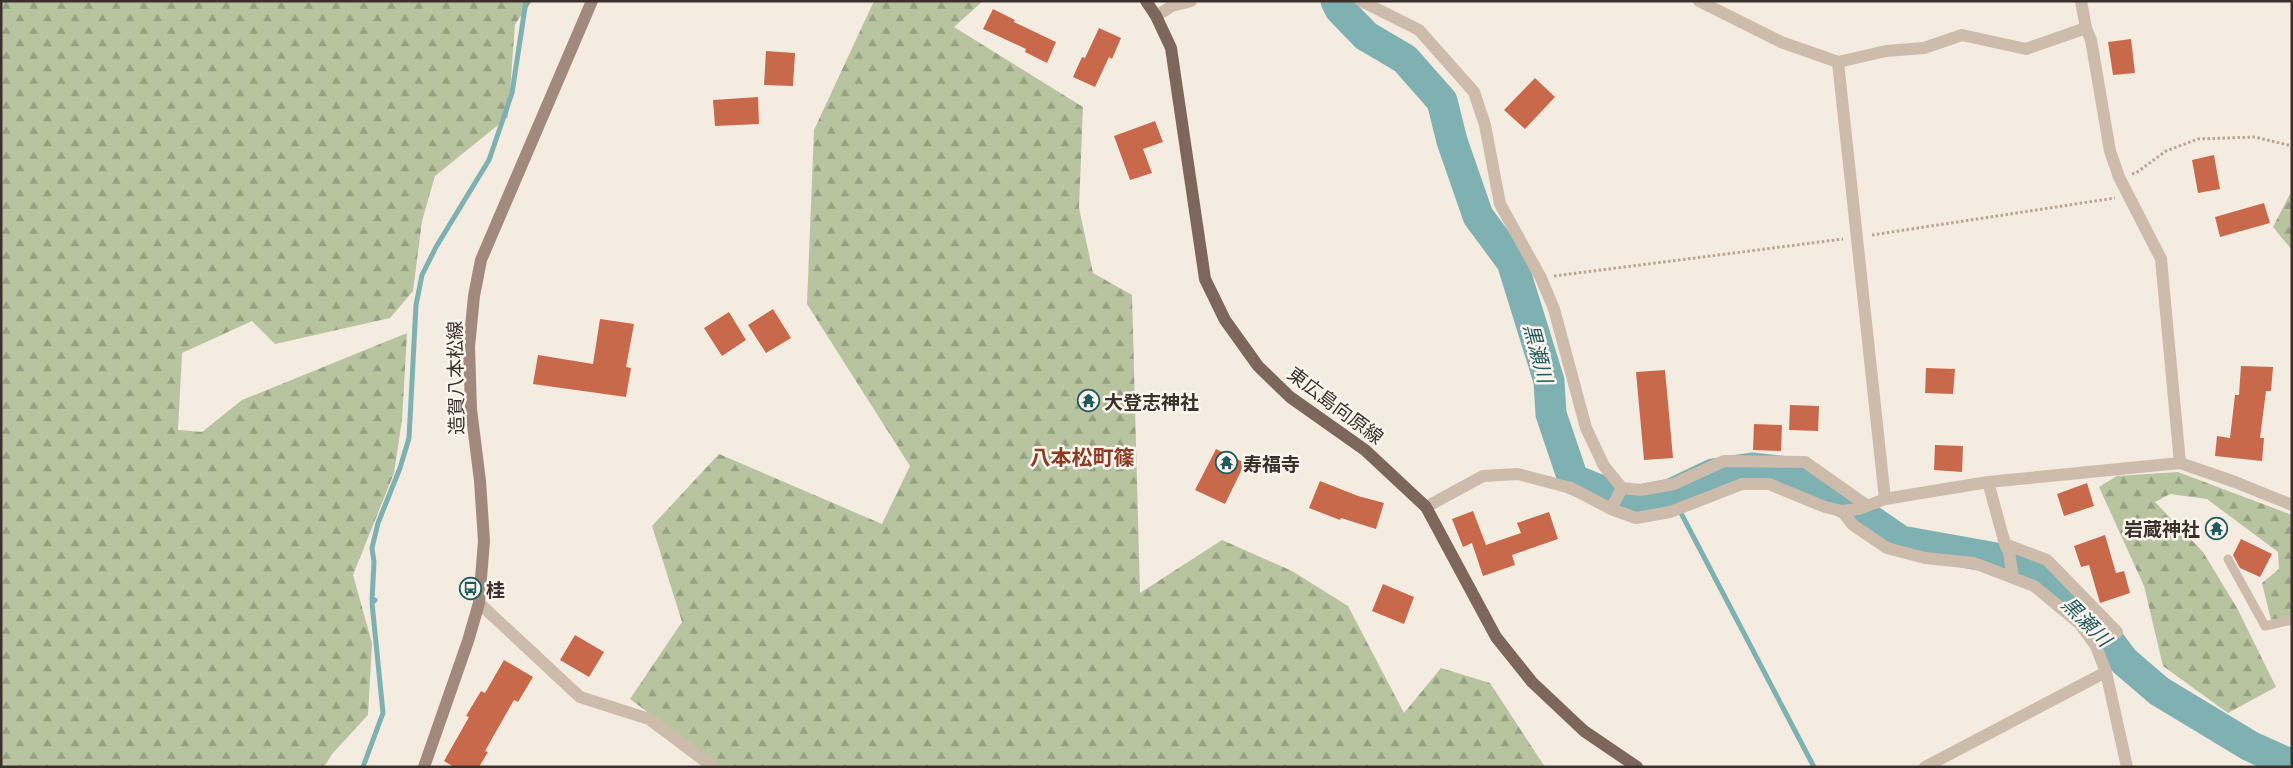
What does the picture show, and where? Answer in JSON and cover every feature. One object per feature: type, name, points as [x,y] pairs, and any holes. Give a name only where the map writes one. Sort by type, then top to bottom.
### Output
[{"type":"main road","name":"造賀八本松線","points":[[424,767],[468,641],[479,603],[484,540],[480,481],[470,409],[469,348],[474,296],[481,260],[592,1]]},
{"type":"main road","name":"東広島向原線","points":[[1146,1],[1156,16],[1171,48],[1205,279],[1225,320],[1258,366],[1290,397],[1366,450],[1426,507],[1496,637],[1532,682],[1584,731],[1637,767]]},
{"type":"street","points":[[1156,16],[1172,6],[1191,1]]},
{"type":"street","points":[[1361,1],[1419,30],[1474,92],[1485,125],[1500,204],[1541,278],[1554,309],[1586,428],[1604,466],[1621,490]]},
{"type":"street","points":[[1699,1],[1781,42],[1838,62],[1886,51],[1924,48],[1962,35],[2026,49],[2086,28]]},
{"type":"street","points":[[2081,1],[2086,28],[2091,40],[2110,151],[2119,177],[2161,259],[2180,463]]},
{"type":"street","points":[[1838,62],[1885,499]]},
{"type":"street","points":[[1621,490],[1641,490],[1674,484],[1724,461],[1806,462],[1866,505]]},
{"type":"street","points":[[1426,507],[1483,476],[1518,474],[1571,488],[1636,518],[1670,512],[1742,484],[1769,484],[1825,507],[1842,511],[1860,509],[1885,499],[1988,482],[2180,463],[2235,482],[2292,505]]},
{"type":"street","points":[[1988,482],[2013,573]]},
{"type":"street","points":[[1612,507],[1621,490]]},
{"type":"street","points":[[1842,511],[1853,525],[1886,548],[1925,558],[1974,563],[2013,573],[2034,586],[2079,623],[2096,646],[2106,672],[2127,767]]},
{"type":"street","points":[[2007,548],[2047,560],[2117,632],[2096,646]]},
{"type":"street","points":[[479,603],[580,697],[649,719],[713,767]]},
{"type":"street","points":[[1926,767],[2106,672]]},
{"type":"lane","points":[[2228,559],[2265,626],[2292,620]]},
{"type":"path","points":[[2119,177],[2136,174],[2166,152],[2198,139],[2255,137],[2292,146]]},
{"type":"path","points":[[1541,278],[1858,237],[2128,196]]},
{"type":"green space","points":[[1,1],[532,1],[515,24],[508,117],[435,176],[422,221],[413,291],[390,318],[275,344],[252,321],[182,353],[178,430],[202,432],[242,400],[407,333],[402,420],[394,473],[353,575],[372,643],[368,715],[332,754],[324,767],[1,767]]},
{"type":"green space","points":[[874,1],[983,1],[954,27],[1083,107],[1079,208],[1093,273],[1132,295],[1140,593],[1222,540],[1292,571],[1348,606],[1404,713],[1441,668],[1490,683],[1545,767],[721,767],[630,699],[682,622],[652,526],[719,454],[882,524],[910,466],[807,304],[814,130]]},
{"type":"green space","points":[[2290,194],[2292,194],[2292,250],[2273,227]]},
{"type":"green space","points":[[2178,472],[2292,515],[2292,616],[2271,620],[2262,583],[2279,569],[2278,552],[2207,499],[2170,494],[2155,502],[2203,552],[2237,608],[2276,687],[2228,713],[2163,666],[2144,586],[2099,487],[2117,476]]},
{"type":"building","points":[[993,9],[1015,20],[1014,22],[1056,42],[1047,63],[1025,52],[1026,49],[983,29]]},
{"type":"building","points":[[1099,28],[1121,38],[1112,59],[1109,57],[1095,87],[1073,77],[1082,57],[1085,58]]},
{"type":"building","points":[[2131,39],[2135,73],[2113,75],[2108,42]]},
{"type":"building","points":[[766,51],[795,53],[793,86],[764,85]]},
{"type":"building","points":[[1535,78],[1555,97],[1525,129],[1504,110]]},
{"type":"building","points":[[758,97],[759,124],[715,126],[713,100]]},
{"type":"building","points":[[1155,121],[1163,142],[1143,149],[1152,173],[1130,180],[1114,136]]},
{"type":"building","points":[[2214,155],[2220,189],[2198,193],[2192,160]]},
{"type":"building","points":[[2264,203],[2270,223],[2220,237],[2215,217]]},
{"type":"building","points":[[773,309],[791,338],[766,353],[748,325]]},
{"type":"building","points":[[729,312],[746,340],[722,356],[704,328]]},
{"type":"building","points":[[600,319],[634,324],[626,367],[631,368],[626,397],[533,384],[538,355],[593,364]]},
{"type":"building","points":[[2241,366],[2273,367],[2271,391],[2266,391],[2260,438],[2264,438],[2262,461],[2215,456],[2217,436],[2230,438],[2235,395],[2239,395]]},
{"type":"building","points":[[1926,368],[1955,369],[1953,394],[1925,393]]},
{"type":"building","points":[[1665,370],[1673,458],[1644,460],[1636,372]]},
{"type":"building","points":[[1790,405],[1819,406],[1818,431],[1789,430]]},
{"type":"building","points":[[1754,424],[1782,425],[1781,451],[1753,450]]},
{"type":"building","points":[[1935,445],[1963,446],[1962,472],[1934,470]]},
{"type":"building","points":[[1216,449],[1245,463],[1225,504],[1195,490]]},
{"type":"building","points":[[1320,481],[1358,496],[1384,503],[1376,529],[1341,518],[1340,520],[1309,508]]},
{"type":"building","points":[[2087,483],[2094,506],[2064,516],[2057,494]]},
{"type":"building","points":[[1473,511],[1486,545],[1521,533],[1517,523],[1549,512],[1558,539],[1512,555],[1515,565],[1483,576],[1472,543],[1463,547],[1452,519]]},
{"type":"building","points":[[2105,535],[2116,573],[2124,571],[2130,593],[2100,603],[2089,565],[2081,567],[2074,546]]},
{"type":"building","points":[[2241,539],[2272,554],[2260,577],[2240,568],[2233,555]]},
{"type":"building","points":[[1383,584],[1414,597],[1404,624],[1372,611]]},
{"type":"building","points":[[575,635],[604,652],[589,677],[560,660]]},
{"type":"building","points":[[504,660],[533,677],[518,702],[514,700],[485,751],[488,752],[479,767],[454,767],[444,761],[469,717],[466,716],[481,691],[485,693]]},
{"type":"waterway","points":[[363,767],[383,713],[372,603],[375,600],[372,600],[374,562],[372,548],[378,523],[400,468],[409,438],[416,305],[422,275],[436,247],[489,160],[512,93],[526,1]]},
{"type":"waterway","name":"黒瀬川","points":[[1336,1],[1340,9],[1366,36],[1405,59],[1442,101],[1452,141],[1478,216],[1512,262],[1549,381],[1551,414],[1573,479],[1628,502],[1671,494],[1713,474],[1752,468],[1797,473],[1809,478],[1843,502]]},
{"type":"waterway","points":[[1671,494],[1814,767]]},
{"type":"waterway","name":"黒瀬川","points":[[1866,517],[1901,541],[2024,563],[2097,625],[2124,661],[2159,691],[2250,746],[2292,765]]},
{"type":"place","name":"大登志神社","points":[[1088,401]]},
{"type":"place","name":"寿福寺","points":[[1227,463]]},
{"type":"place","name":"岩蔵神社","points":[[2216,528]]},
{"type":"place","name":"桂","points":[[470,589]]},
{"type":"district","name":"八本松町篠","points":[[1082,456]]}]
